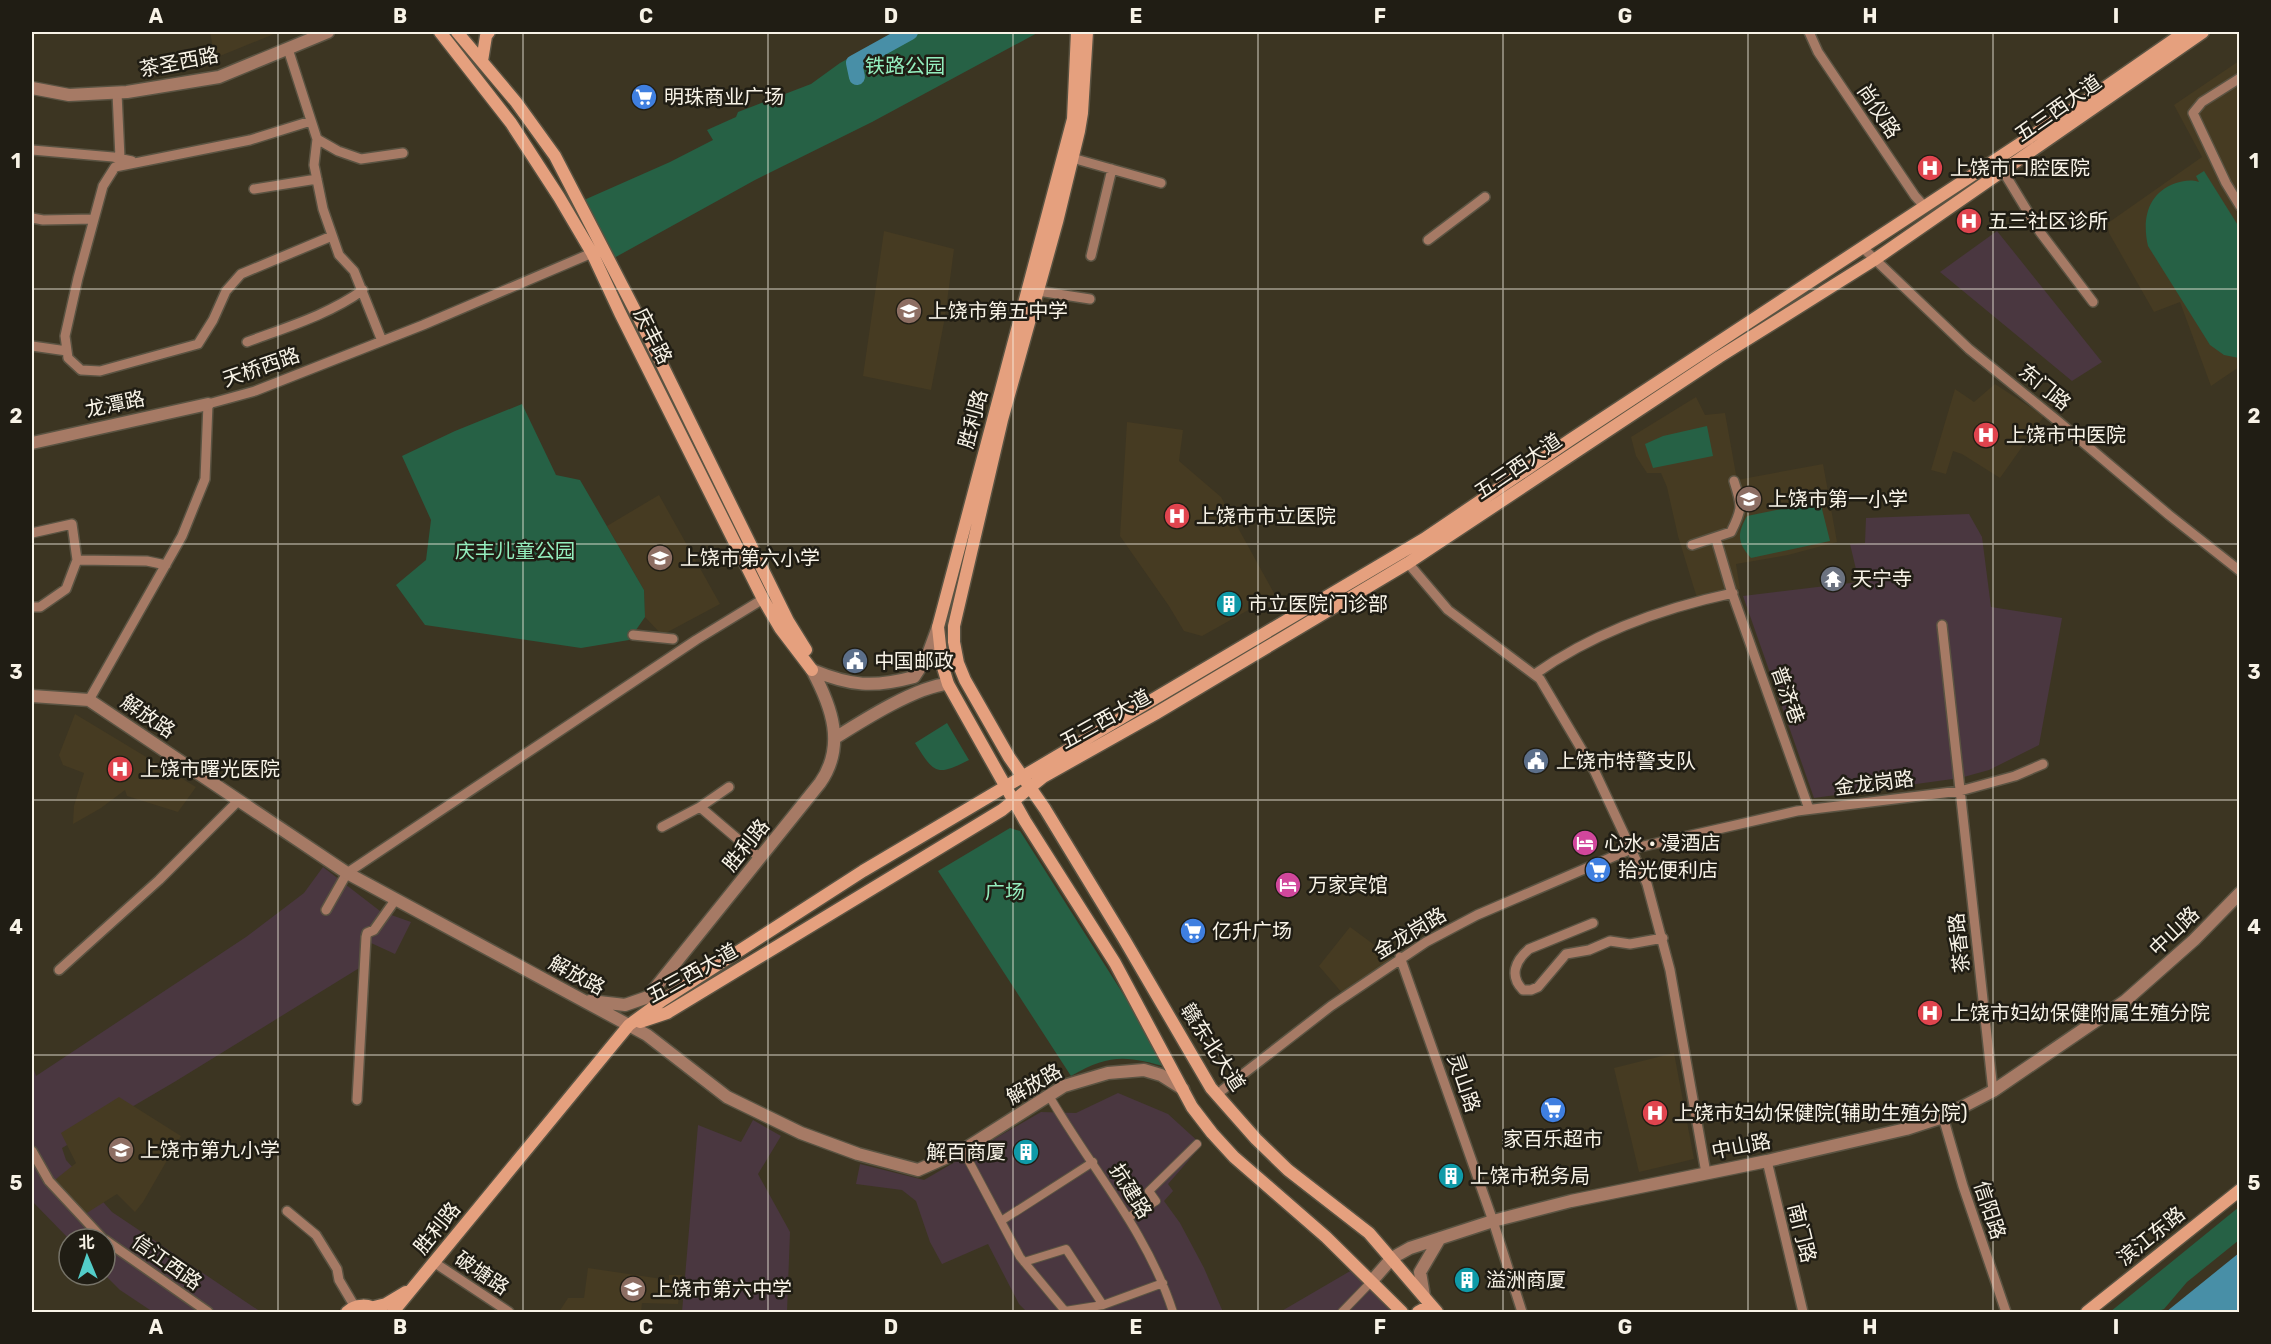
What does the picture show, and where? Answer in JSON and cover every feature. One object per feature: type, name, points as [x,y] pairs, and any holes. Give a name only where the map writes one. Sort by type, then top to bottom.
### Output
[{"type":"main road","name":"庆丰路","points":[[440,32],[511,123],[560,197],[592,253],[763,599],[780,628],[815,672]]},
{"type":"main road","points":[[457,32],[516,102],[555,156],[643,326],[815,672]]},
{"type":"main road","points":[[482,61],[486,36],[489,32]]},
{"type":"main road","name":"胜利路","points":[[1077,32],[1073,119],[938,627],[942,664],[948,684],[1014,801],[1115,963],[1192,1107],[1234,1157],[1326,1237],[1402,1312]]},
{"type":"main road","name":"胜利路","points":[[1029,789],[965,680],[958,663],[954,642],[957,612],[986,484],[1038,291],[1082,113],[1087,32]]},
{"type":"main road","name":"五三西大道","points":[[629,1025],[663,1000],[853,877],[1424,539],[2185,32]]},
{"type":"main road","name":"五三西大道","points":[[629,1025],[667,1013],[872,891],[1002,810],[1043,777],[1155,714],[1408,563],[1719,357],[1874,260],[2203,32]]},
{"type":"main road","name":"赣东北大道","points":[[1029,789],[1045,809],[1216,1095],[1288,1170],[1369,1233],[1436,1311]]},
{"type":"main road","name":"胜利路","points":[[412,1288],[435,1263],[629,1025]]},
{"type":"main road","name":"滨江东路","points":[[2087,1312],[2240,1190]]},
{"type":"main road","name":"滨江东路","points":[[2098,1312],[2240,1199]]},
{"type":"main road","points":[[351,1310],[362,1305],[377,1310],[412,1288]]},
{"type":"main road","points":[[393,1312],[412,1288]]},
{"type":"main road","points":[[1418,1312],[1427,1307],[1436,1311]]},
{"type":"street","name":"茶圣西路","points":[[32,88],[69,95],[117,93],[219,77],[328,32]]},
{"type":"street","name":"尚仪路","points":[[1809,32],[1818,52],[1915,196],[1925,207]]},
{"type":"street","points":[[288,48],[316,139],[314,165],[323,209],[339,255],[354,271],[382,341]]},
{"type":"street","points":[[2240,78],[2202,102],[2193,113],[2226,183],[2240,206]]},
{"type":"street","points":[[117,93],[120,158]]},
{"type":"street","points":[[311,121],[250,140],[115,167],[104,186],[94,219],[64,336],[68,358],[81,370],[100,371],[198,344],[213,320],[226,291],[241,274],[332,236]]},
{"type":"street","points":[[316,139],[338,151],[361,159],[403,153]]},
{"type":"street","points":[[32,150],[120,158],[138,162]]},
{"type":"street","points":[[1072,158],[1161,183]]},
{"type":"street","points":[[1091,256],[1113,169]]},
{"type":"street","points":[[2003,171],[2040,232],[2093,302]]},
{"type":"street","points":[[254,189],[317,178]]},
{"type":"street","points":[[1428,240],[1485,197]]},
{"type":"street","points":[[32,218],[94,219]]},
{"type":"street","name":"东门路","points":[[1863,248],[1969,349],[2240,571]]},
{"type":"street","name":"天桥西路","points":[[89,700],[182,536],[205,479],[208,404],[255,391],[382,341],[592,253]]},
{"type":"street","points":[[247,342],[347,302],[363,290]]},
{"type":"street","points":[[1038,291],[1090,299]]},
{"type":"street","points":[[32,346],[67,351]]},
{"type":"street","name":"龙潭路","points":[[32,443],[208,404]]},
{"type":"street","points":[[1692,545],[1716,539],[1731,532],[1741,513],[1734,481]]},
{"type":"street","points":[[32,533],[72,524],[77,560],[66,589],[40,607],[32,607]]},
{"type":"street","name":"普济巷","points":[[1716,539],[1732,593],[1809,809]]},
{"type":"street","points":[[77,560],[147,561],[166,565]]},
{"type":"street","points":[[1408,563],[1449,610],[1519,665],[1535,674],[1595,772],[1647,884],[1663,938],[1706,1173]]},
{"type":"street","points":[[1535,674],[1573,649],[1606,634],[1670,609],[1732,593]]},
{"type":"street","points":[[326,910],[347,873],[696,640],[763,599]]},
{"type":"street","name":"茶香路","points":[[1942,625],[1993,1091]]},
{"type":"street","points":[[815,672],[840,682],[865,685],[892,683],[914,677],[927,657],[938,627]]},
{"type":"street","points":[[633,635],[673,639]]},
{"type":"street","name":"胜利路","points":[[583,1001],[625,1005],[648,997],[830,769],[835,738],[828,705],[815,672]]},
{"type":"street","points":[[835,738],[868,716],[934,685],[948,684]]},
{"type":"street","name":"解放路","points":[[32,696],[89,700],[347,873],[647,1035],[727,1097],[801,1132],[858,1154],[918,1170],[963,1150],[1048,1094],[1088,1077],[1126,1070],[1144,1070],[1161,1075],[1183,1089]]},
{"type":"street","name":"金龙岗路","points":[[1216,1095],[1330,1006],[1400,957],[1477,915],[1631,849],[1809,809],[1960,791],[2015,776],[2043,764]]},
{"type":"street","points":[[662,827],[700,807],[729,787]]},
{"type":"street","points":[[59,970],[159,880],[239,800]]},
{"type":"street","points":[[700,807],[760,858]]},
{"type":"street","name":"中山路","points":[[1371,1282],[1392,1258],[1410,1248],[1493,1221],[1571,1201],[1767,1161],[1906,1129],[1943,1117],[1993,1091],[2125,1001],[2194,940],[2240,893]]},
{"type":"street","points":[[357,1100],[366,937],[367,933],[374,930],[396,899]]},
{"type":"street","points":[[1593,923],[1529,949],[1522,955],[1514,970],[1518,985],[1523,990],[1538,987],[1566,954],[1589,950],[1610,941],[1630,944],[1663,938]]},
{"type":"street","name":"灵山路","points":[[1400,957],[1493,1221],[1522,1312]]},
{"type":"street","name":"抗建路","points":[[1048,1094],[1129,1217],[1163,1283],[1173,1312]]},
{"type":"street","name":"信阳路","points":[[1943,1117],[1963,1186],[2006,1312]]},
{"type":"street","points":[[1129,1217],[1156,1201],[1149,1191],[1197,1143]]},
{"type":"street","name":"信江西路","points":[[32,1150],[49,1181],[92,1227]]},
{"type":"street","points":[[963,1150],[1024,1262],[1065,1311],[1103,1305],[1163,1283]]},
{"type":"street","name":"南门路","points":[[1767,1161],[1803,1312]]},
{"type":"street","points":[[1001,1221],[1093,1162]]},
{"type":"street","points":[[287,1211],[316,1235],[337,1269],[351,1310]]},
{"type":"street","points":[[1425,1296],[1420,1272],[1440,1238]]},
{"type":"street","name":"信江西路","points":[[117,1249],[207,1312]]},
{"type":"street","points":[[1024,1262],[1066,1249],[1103,1305]]},
{"type":"street","name":"破塘路","points":[[435,1263],[509,1312]]},
{"type":"street","points":[[1342,1312],[1371,1282]]},
{"type":"shaded area","points":[[210,32],[279,32],[215,58]]},
{"type":"shaded area","points":[[2239,61],[2239,367],[2211,386],[2180,302],[2154,312],[2109,233],[2108,223],[2202,157],[2174,105]]},
{"type":"shaded area","name":"上饶市第五中学","points":[[884,231],[954,249],[945,317],[931,390],[863,376]]},
{"type":"shaded area","points":[[1997,231],[2102,362],[2072,381],[1940,272]]},
{"type":"shaded area","name":"上饶市中医院","points":[[1995,384],[2044,416],[2000,478],[1962,454],[1953,451],[1946,474],[1931,470],[1955,389],[1974,402]]},
{"type":"shaded area","name":"上饶市第一小学","points":[[1696,397],[1705,415],[1725,413],[1737,480],[1823,464],[1837,542],[1788,555],[1736,564],[1740,589],[1697,598],[1678,536],[1667,487],[1661,473],[1647,473],[1636,456],[1631,437]]},
{"type":"shaded area","name":"上饶市市立医院","points":[[1127,422],[1183,430],[1179,461],[1221,497],[1275,595],[1202,636],[1184,631],[1120,536]]},
{"type":"shaded area","name":"上饶市第六小学","points":[[659,495],[720,604],[662,635],[645,617],[644,590],[607,526]]},
{"type":"shaded area","points":[[1969,514],[1982,537],[1991,607],[2062,618],[2039,745],[1989,770],[1960,778],[1814,798],[1743,596],[1859,582],[1850,544],[1865,543],[1866,518]]},
{"type":"shaded area","name":"上饶市曙光医院","points":[[75,714],[196,787],[178,812],[127,796],[125,790],[101,808],[73,824],[74,806],[84,773],[63,765],[59,755]]},
{"type":"shaded area","points":[[323,867],[380,911],[411,922],[395,954],[371,943],[369,962],[62,1148],[66,1160],[112,1212],[261,1312],[153,1312],[117,1287],[117,1227],[57,1227],[32,1201],[32,1064],[36,1076],[246,937],[304,893]]},
{"type":"shaded area","points":[[1350,927],[1392,958],[1343,994],[1319,966]]},
{"type":"shaded area","name":"上饶市妇幼保健院(辅助生殖分院)","points":[[1674,1053],[1694,1159],[1639,1172],[1614,1068]]},
{"type":"shaded area","points":[[1118,1093],[1168,1114],[1202,1145],[1168,1184],[1173,1191],[1164,1201],[1180,1223],[1204,1268],[1223,1312],[1027,1312],[1019,1304],[988,1244],[942,1264],[930,1242],[916,1201],[902,1190],[856,1184],[860,1164],[924,1180],[1041,1112],[1076,1113]]},
{"type":"shaded area","name":"上饶市第九小学","points":[[119,1097],[181,1136],[135,1212],[117,1194],[82,1216],[51,1183],[76,1163],[61,1133]]},
{"type":"shaded area","points":[[753,1120],[781,1136],[758,1174],[790,1232],[787,1312],[682,1312],[698,1125],[741,1142]]},
{"type":"shaded area","name":"上饶市第六中学","points":[[588,1268],[669,1280],[669,1275],[682,1275],[678,1304],[642,1303],[641,1312],[559,1312],[568,1298],[584,1298]]},
{"type":"shaded area","points":[[1352,1270],[1390,1310],[1388,1312],[1280,1312]]},
{"type":"green space","name":"铁路公园","points":[[896,32],[1039,32],[872,122],[755,180],[614,258],[584,200],[670,162],[713,140],[707,130],[736,117],[738,112],[811,84],[840,63]]},
{"type":"green space","points":[[2204,171],[2239,227],[2239,358],[2224,355],[2210,345],[2148,246],[2146,236],[2149,208],[2159,193],[2176,183],[2190,180],[2199,182],[2196,176]]},
{"type":"green space","name":"庆丰儿童公园","points":[[522,404],[556,475],[580,480],[644,590],[645,617],[629,640],[581,648],[425,625],[396,585],[426,560],[431,520],[402,456],[455,431]]},
{"type":"green space","points":[[1707,426],[1713,456],[1653,468],[1645,444],[1663,436]]},
{"type":"green space","points":[[1820,501],[1830,541],[1751,558],[1743,547],[1740,533],[1747,516]]},
{"type":"green space","points":[[947,723],[969,760],[942,770],[927,761],[915,743]]},
{"type":"green space","name":"广场","points":[[1010,828],[1020,831],[1170,1068],[1142,1061],[1119,1059],[1097,1063],[1071,1076],[938,871]]},
{"type":"green space","points":[[2239,1207],[2239,1240],[2187,1282],[2164,1309],[2156,1312],[2110,1312]]},
{"type":"water","points":[[2239,1253],[2239,1312],[2166,1312]]},
{"type":"waterway","points":[[857,77],[854,63],[910,32]]},
{"type":"place","name":"明珠商业广场","points":[[644,97]]},
{"type":"place","name":"上饶市口腔医院","points":[[1930,168]]},
{"type":"place","name":"五三社区诊所","points":[[1969,221]]},
{"type":"place","name":"上饶市第五中学","points":[[909,311]]},
{"type":"place","name":"上饶市中医院","points":[[1986,435]]},
{"type":"place","name":"上饶市第一小学","points":[[1749,499]]},
{"type":"place","name":"上饶市市立医院","points":[[1177,516]]},
{"type":"place","name":"上饶市第六小学","points":[[660,558]]},
{"type":"place","name":"天宁寺","points":[[1833,579]]},
{"type":"place","name":"市立医院门诊部","points":[[1229,604]]},
{"type":"place","name":"中国邮政","points":[[855,661]]},
{"type":"place","name":"上饶市特警支队","points":[[1536,761]]},
{"type":"place","name":"上饶市曙光医院","points":[[120,769]]},
{"type":"place","name":"心水 · 漫酒店","points":[[1585,843]]},
{"type":"place","name":"拾光便利店","points":[[1598,870]]},
{"type":"place","name":"万家宾馆","points":[[1288,885]]},
{"type":"place","name":"亿升广场","points":[[1193,931]]},
{"type":"place","name":"上饶市妇幼保健附属生殖分院","points":[[1930,1013]]},
{"type":"place","name":"家百乐超市","points":[[1553,1110]]},
{"type":"place","name":"上饶市妇幼保健院(辅助生殖分院)","points":[[1655,1113]]},
{"type":"place","name":"上饶市第九小学","points":[[121,1150]]},
{"type":"place","name":"解百商厦","points":[[1026,1152]]},
{"type":"place","name":"上饶市税务局","points":[[1451,1176]]},
{"type":"place","name":"溢洲商厦","points":[[1467,1280]]},
{"type":"place","name":"上饶市第六中学","points":[[633,1289]]}]
